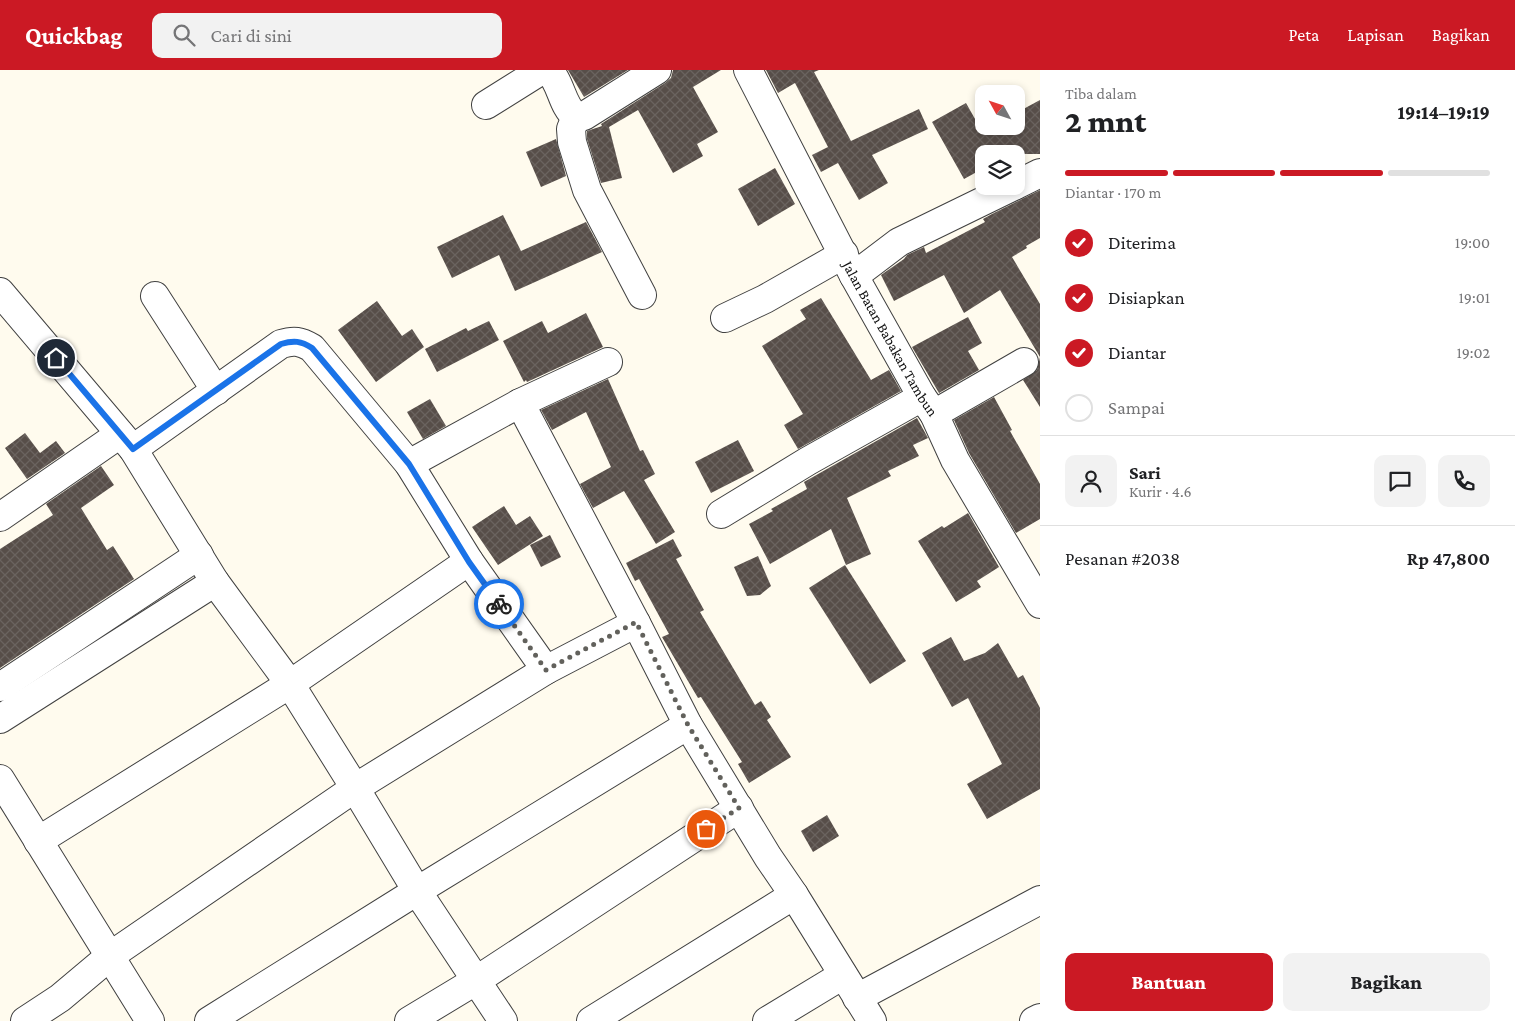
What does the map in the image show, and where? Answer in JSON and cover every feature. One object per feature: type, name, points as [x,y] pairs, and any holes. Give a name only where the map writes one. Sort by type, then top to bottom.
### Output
[{"type":"street","points":[[486,105],[542,70]]},
{"type":"street","points":[[548,70],[554,75],[570,112],[576,117],[584,116],[657,70]]},
{"type":"street","name":"Jalan Batan Babakan Tambun","points":[[748,70],[849,265],[928,406],[955,460],[1040,604]]},
{"type":"street","points":[[576,117],[571,129],[572,142],[587,190],[642,295]]},
{"type":"street","points":[[1025,181],[1040,173]]},
{"type":"street","points":[[726,318],[765,299],[849,265],[996,195]]},
{"type":"street","points":[[155,296],[216,391]]},
{"type":"street","points":[[2,297],[127,441],[214,582],[290,684],[417,890],[503,1021]]},
{"type":"street","points":[[0,516],[216,391],[281,344],[292,341],[302,342],[312,348],[409,464],[469,562],[546,670]]},
{"type":"street","points":[[409,464],[520,403],[608,362]]},
{"type":"street","points":[[721,514],[808,461],[1024,362]]},
{"type":"street","points":[[520,403],[636,622],[688,725],[872,1021]]},
{"type":"street","points":[[0,687],[198,555]]},
{"type":"street","points":[[38,841],[290,684],[469,562]]},
{"type":"street","points":[[0,719],[214,582]]},
{"type":"street","points":[[25,1021],[60,998],[110,956],[355,788],[546,670],[636,622]]},
{"type":"street","points":[[209,1021],[417,890],[688,725]]},
{"type":"street","points":[[0,779],[150,1021]]},
{"type":"street","points":[[409,1021],[477,980],[739,808]]},
{"type":"street","points":[[591,1021],[794,895]]},
{"type":"street","points":[[767,1021],[850,986],[1040,900]]},
{"type":"street","points":[[1034,1021],[1040,1018]]},
{"type":"building","points":[[568,70],[628,70],[584,97]]},
{"type":"building","points":[[673,70],[721,70],[693,87],[718,132],[697,144],[703,156],[673,173],[638,110],[609,127],[622,178],[601,183],[587,139],[587,131],[602,126],[601,124],[665,83],[671,78]]},
{"type":"building","points":[[766,70],[819,70],[814,72],[851,141],[919,109],[928,129],[872,155],[888,183],[859,200],[838,163],[821,172],[812,155],[828,147],[795,83],[778,93]]},
{"type":"building","points":[[1040,100],[1040,154],[1025,154],[1025,145],[975,145],[975,173],[964,179],[932,122],[966,103],[975,119],[975,135],[1025,135],[1025,108]]},
{"type":"building","points":[[556,139],[566,176],[541,187],[526,152]]},
{"type":"building","points":[[775,168],[795,204],[758,226],[738,189]]},
{"type":"building","points":[[1040,190],[1040,238],[1012,257],[1040,304],[1040,357],[1000,290],[964,313],[944,275],[894,301],[881,275],[907,255],[924,247],[926,253],[985,222],[983,219],[992,214]]},
{"type":"building","points":[[503,215],[521,251],[586,222],[602,252],[515,291],[499,255],[452,278],[437,247]]},
{"type":"building","points":[[821,298],[871,380],[889,370],[901,391],[798,449],[784,425],[803,414],[762,346],[806,319],[800,310]]},
{"type":"building","points":[[377,301],[402,336],[412,329],[424,347],[376,382],[338,330]]},
{"type":"building","points":[[586,313],[603,347],[524,382],[503,341],[542,321],[548,333]]},
{"type":"building","points":[[968,317],[982,343],[968,351],[979,370],[939,393],[912,347]]},
{"type":"building","points":[[489,321],[499,340],[437,372],[425,349],[466,328],[468,331]]},
{"type":"building","points":[[1040,357],[1040,407],[1023,380],[1037,370]]},
{"type":"building","points":[[608,379],[640,451],[643,450],[655,474],[644,480],[675,532],[656,544],[624,491],[593,508],[580,484],[611,467],[586,412],[552,430],[541,410]]},
{"type":"building","points":[[994,397],[1012,430],[1010,431],[1040,484],[1040,519],[1016,533],[969,453],[954,420]]},
{"type":"building","points":[[430,399],[446,426],[423,439],[407,412]]},
{"type":"building","points":[[917,418],[928,438],[913,445],[919,456],[888,471],[891,476],[847,498],[871,554],[846,565],[831,529],[770,564],[749,524],[807,489],[804,482]]},
{"type":"building","points":[[25,433],[40,453],[56,441],[65,453],[27,479],[5,448]]},
{"type":"building","points":[[738,440],[754,471],[711,493],[695,462]]},
{"type":"building","points":[[101,466],[114,485],[81,508],[107,550],[113,546],[134,579],[0,668],[0,549],[53,515],[46,504]]},
{"type":"building","points":[[504,506],[516,525],[530,516],[543,536],[498,565],[472,527]]},
{"type":"building","points":[[968,513],[999,567],[977,581],[981,587],[956,602],[918,541]]},
{"type":"building","points":[[550,535],[561,557],[541,567],[530,545]]},
{"type":"building","points":[[673,539],[682,556],[676,559],[704,610],[700,612],[755,705],[761,701],[771,717],[767,720],[791,757],[749,783],[738,764],[742,762],[701,697],[698,698],[662,637],[669,634],[639,579],[635,581],[626,563]]},
{"type":"building","points":[[758,556],[771,586],[760,595],[747,596],[734,567]]},
{"type":"building","points":[[845,565],[906,661],[870,684],[809,588]]},
{"type":"building","points":[[951,637],[964,661],[985,653],[998,643],[1018,678],[1023,675],[1040,708],[1040,789],[987,819],[967,784],[1002,764],[968,698],[952,707],[922,653]]},
{"type":"building","points":[[827,815],[839,836],[813,852],[801,831]]},
{"type":"way so far","points":[[499,604],[546,670],[636,622],[688,725],[739,808],[706,829]]},
{"type":"route","points":[[56,358],[133,449],[281,344],[292,341],[302,342],[312,348],[409,464],[469,562],[499,604]]}]
